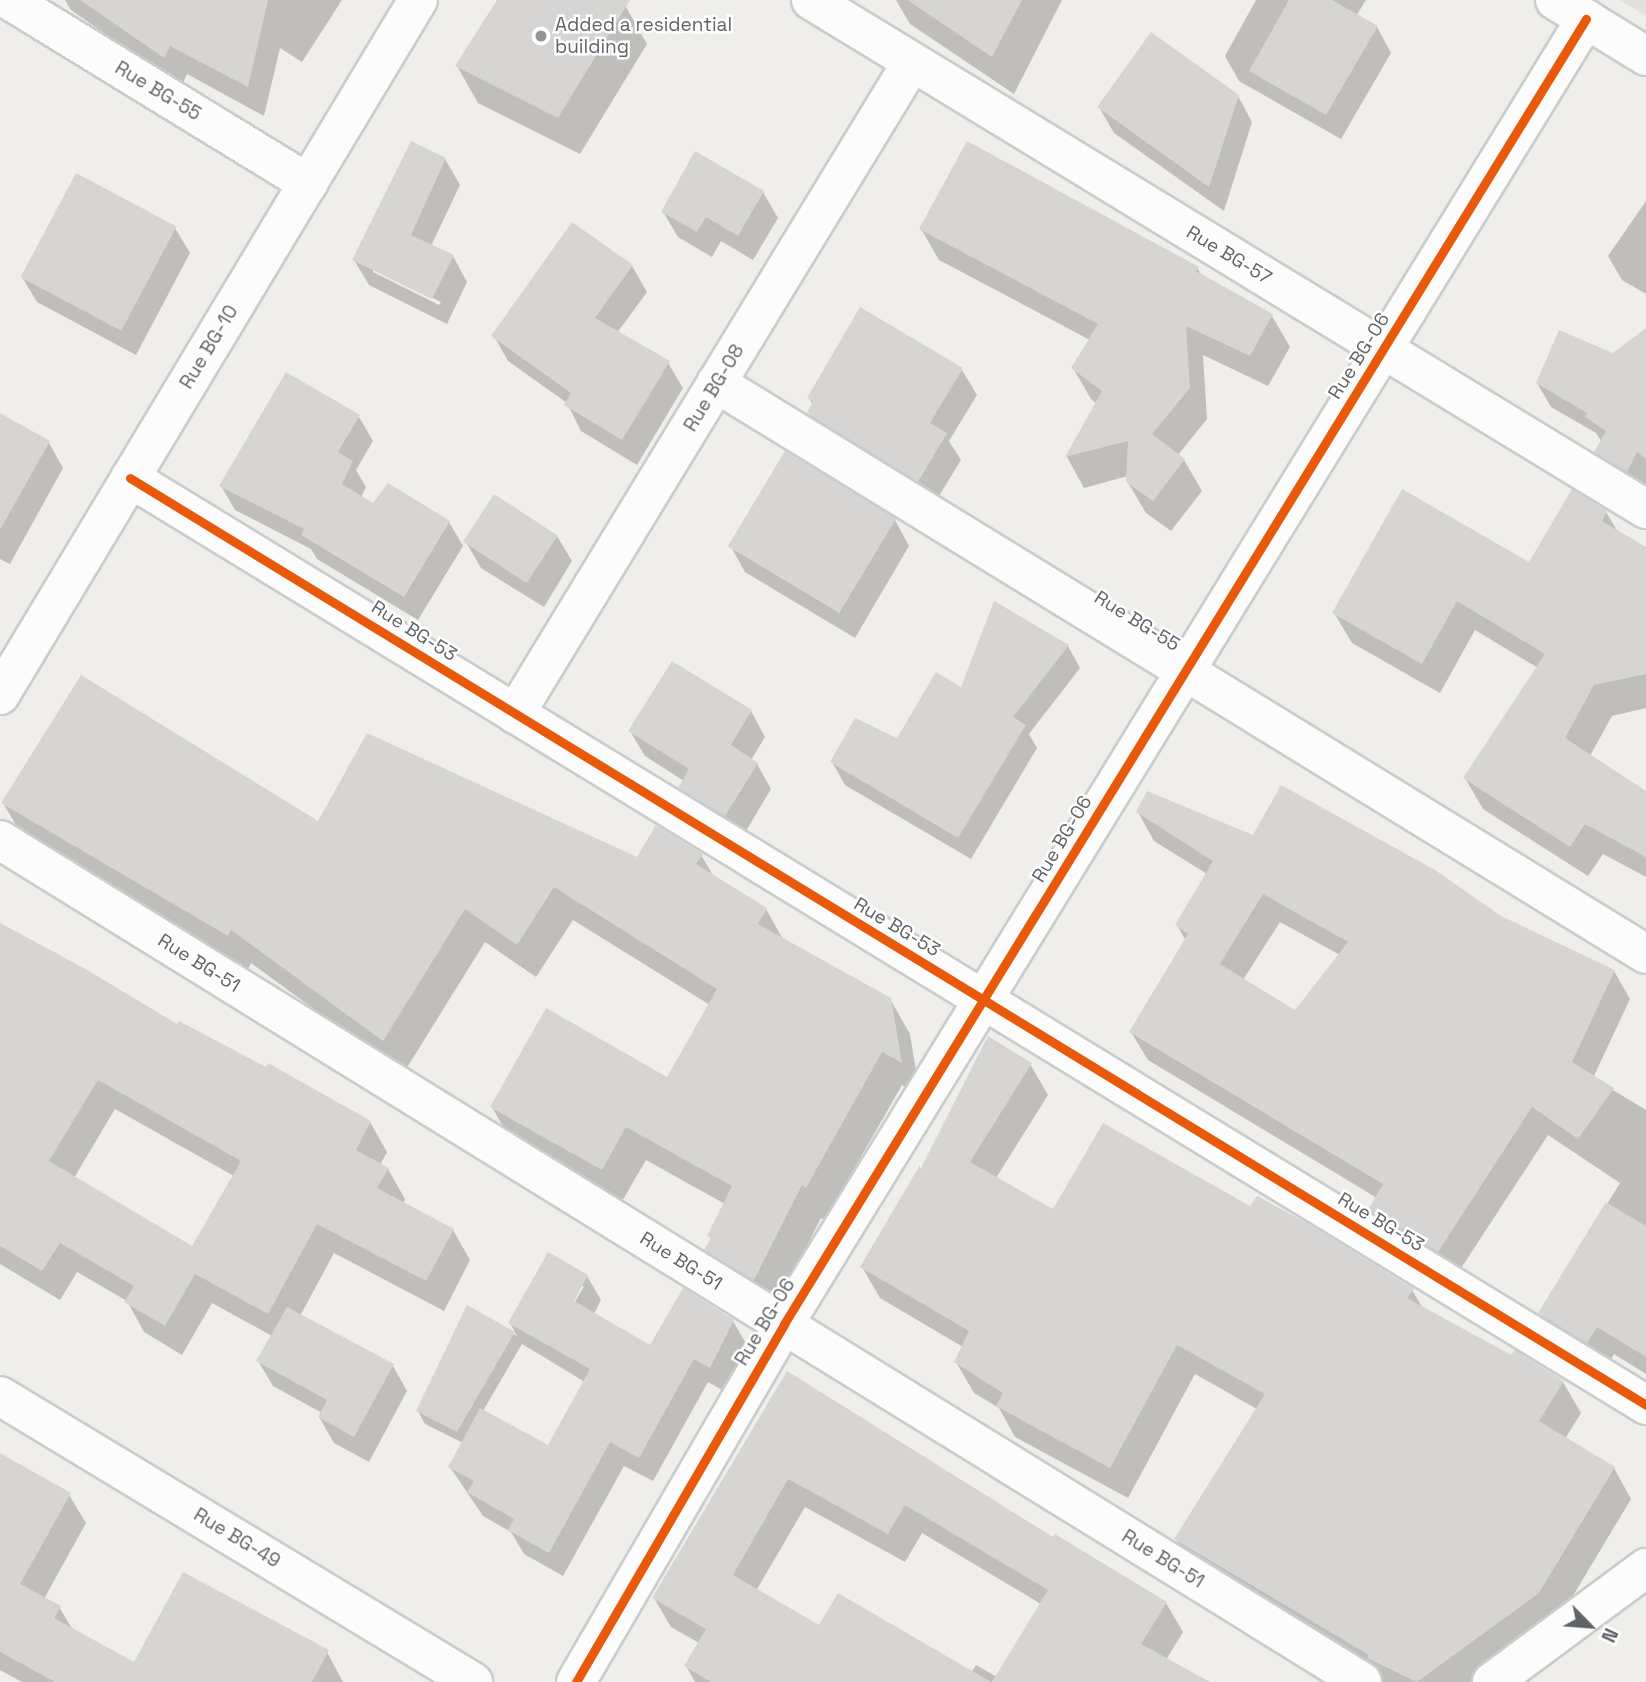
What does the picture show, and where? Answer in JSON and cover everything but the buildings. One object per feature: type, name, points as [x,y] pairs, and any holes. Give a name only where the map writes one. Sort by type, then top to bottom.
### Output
[{"type":"street","name":"Rue BG-55","points":[[9,0],[308,183]]},
{"type":"street","name":"Rue BG-10","points":[[0,695],[418,0]]},
{"type":"street","name":"Rue BG-57","points":[[811,0],[1646,509]]},
{"type":"street","points":[[1571,10],[1646,56]]},
{"type":"street","name":"Rue BG-06","points":[[576,1682],[784,1324],[1384,349],[1571,10]]},
{"type":"street","name":"Rue BG-08","points":[[515,714],[912,62]]},
{"type":"street","name":"Rue BG-55","points":[[716,383],[1646,954]]},
{"type":"street","name":"Rue BG-53","points":[[130,478],[1646,1405]]},
{"type":"street","name":"Rue BG-51","points":[[0,840],[1362,1682]]},
{"type":"street","name":"Rue BG-49","points":[[0,1396],[473,1682]]},
{"type":"street","points":[[1492,1682],[1646,1567]]},
{"type":"shaded area","points":[[1620,0],[1646,0],[1646,16]]},
{"type":"cycle path","points":[[576,1682],[784,1324],[1586,19]]},
{"type":"cycle path","points":[[130,478],[1646,1405]]},
{"type":"place","name":"Added a residential building","points":[[541,36]]}]
